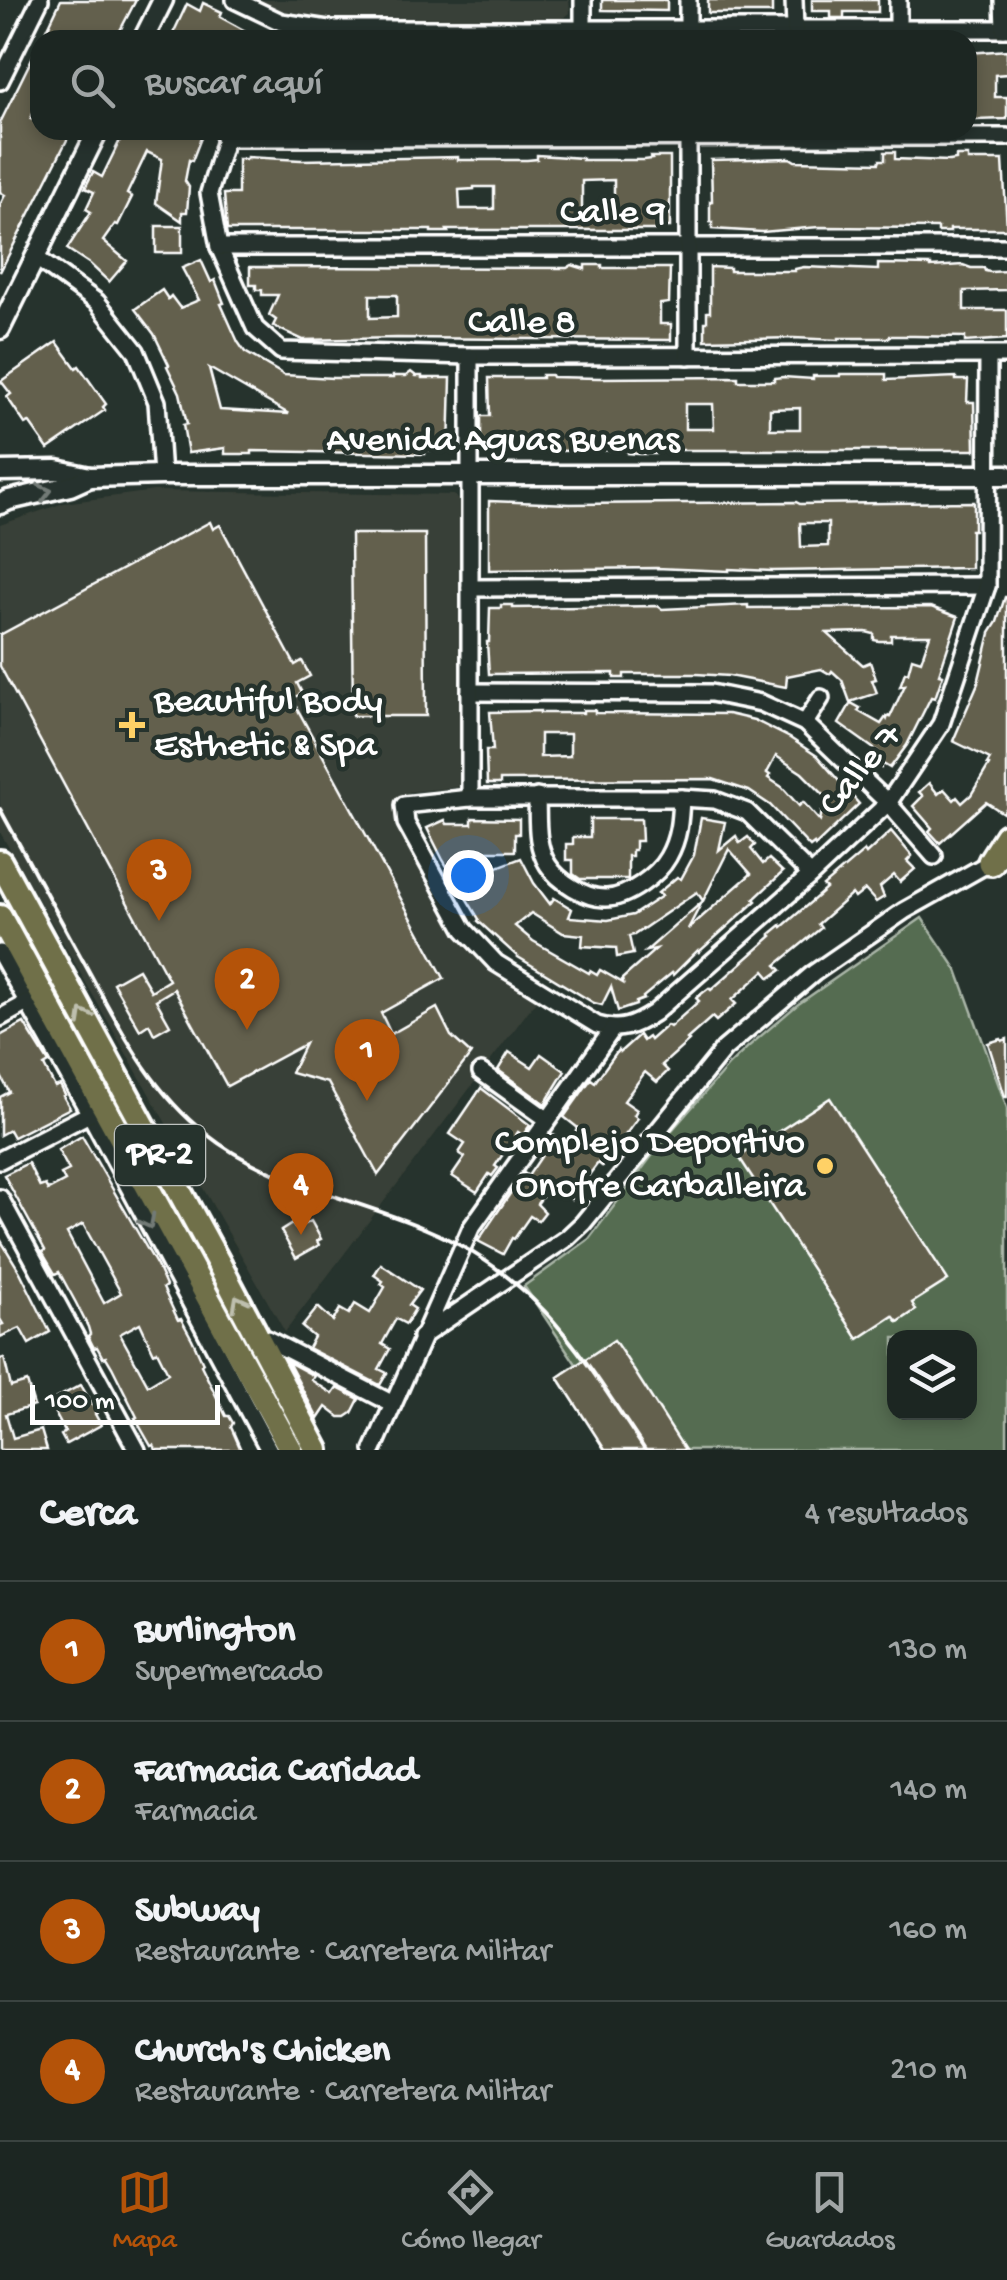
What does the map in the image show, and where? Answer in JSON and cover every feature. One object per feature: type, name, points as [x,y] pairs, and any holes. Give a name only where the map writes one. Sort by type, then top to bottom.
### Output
[{"type":"main road","name":"PR-2","points":[[0,862],[317,1450]]},
{"type":"main road","name":"PR-2","points":[[0,917],[96,1110],[292,1450]]},
{"type":"street","points":[[0,81],[40,0]]},
{"type":"street","points":[[148,30],[163,0]]},
{"type":"street","points":[[235,0],[281,22],[328,29],[603,30]]},
{"type":"street","points":[[582,0],[582,29]]},
{"type":"street","points":[[688,0],[688,30]]},
{"type":"street","points":[[794,0],[794,29]]},
{"type":"street","points":[[898,0],[898,29]]},
{"type":"street","points":[[773,30],[1005,28],[1004,0]]},
{"type":"street","points":[[277,30],[281,22]]},
{"type":"street","points":[[977,137],[1007,137]]},
{"type":"street","points":[[0,330],[93,140]]},
{"type":"street","name":"Calle 8","points":[[224,140],[210,194],[219,247],[255,328],[281,351],[470,356],[1007,355]]},
{"type":"street","points":[[688,140],[688,356]]},
{"type":"street","name":"Calle 9","points":[[219,247],[1007,247]]},
{"type":"street","points":[[35,257],[97,302],[136,352],[156,402],[162,475]]},
{"type":"street","points":[[470,356],[470,798]]},
{"type":"street","name":"Calle 7","points":[[612,1030],[654,1014],[811,875],[888,803],[941,724],[987,586],[998,475],[988,356]]},
{"type":"street","name":"Avenida Aguas Buenas","points":[[0,470],[58,470],[90,476],[998,475]]},
{"type":"street","points":[[0,504],[70,486],[90,476]]},
{"type":"street","points":[[470,588],[987,586]]},
{"type":"street","points":[[470,692],[712,693],[762,703],[805,723],[888,803],[934,856]]},
{"type":"street","points":[[805,723],[821,698]]},
{"type":"street","points":[[537,797],[538,842],[548,866],[572,889],[606,898],[635,890],[666,862],[679,834],[681,798]]},
{"type":"street","points":[[373,1450],[471,1228],[612,1030],[597,1025],[496,963],[464,929],[406,823],[404,805],[470,798],[715,800],[748,812],[811,875]]},
{"type":"street","points":[[422,1337],[567,1238],[724,1049],[814,973],[904,911],[1003,856]]},
{"type":"street","points":[[0,953],[96,1110],[270,1450]]},
{"type":"street","points":[[0,1018],[28,1003]]},
{"type":"street","points":[[481,1072],[547,1118]]},
{"type":"street","points":[[0,1160],[96,1110]]},
{"type":"street","points":[[0,1198],[137,1450]]},
{"type":"street","points":[[267,1339],[393,1404]]},
{"type":"shaded area","points":[[257,0],[569,0],[570,13],[553,20],[332,20],[281,10]]},
{"type":"shaded area","points":[[154,491],[454,495],[459,502],[461,787],[409,792],[394,821],[454,933],[485,966],[539,997],[285,1332],[0,832],[0,525],[64,503]]},
{"type":"green space","name":"Complejo Deportivo Onofre Carballeira","points":[[922,918],[957,970],[1007,1108],[1007,1450],[605,1450],[558,1377],[576,1364],[524,1286],[589,1239],[667,1136],[749,1046],[797,1005]]},
{"type":"building","points":[[61,0],[136,0],[120,30],[47,30]]},
{"type":"building","points":[[602,0],[667,0],[667,11],[602,10]]},
{"type":"building","points":[[708,0],[772,0],[772,13],[708,13]]},
{"type":"building","points":[[812,0],[878,0],[878,12],[844,12],[844,18],[831,18],[831,11],[812,11]]},
{"type":"building","points":[[203,3],[244,30],[175,30],[187,4],[200,11]]},
{"type":"building","points":[[1007,50],[1007,74],[995,75],[995,97],[1007,97],[1007,119],[977,120],[977,52]]},
{"type":"building","points":[[30,62],[30,140],[67,140],[0,272],[0,205],[5,195],[0,192],[0,123]]},
{"type":"building","points":[[120,140],[200,140],[192,161],[189,160],[185,181],[189,187],[187,212],[182,212],[182,221],[156,203],[162,159],[147,152],[127,194],[132,197],[118,225],[103,241],[127,261],[109,282],[67,249],[91,212],[86,209],[94,192],[85,188],[93,172],[102,177]]},
{"type":"building","points":[[885,152],[895,152],[895,159],[949,161],[956,160],[956,156],[968,156],[968,160],[1003,160],[1007,229],[712,229],[711,160],[790,158],[879,163],[885,160]]},
{"type":"building","points":[[537,155],[582,160],[670,157],[670,227],[448,232],[227,230],[224,194],[238,194],[238,159],[537,159]],"holes":[[[614,180],[614,208],[582,209],[582,181]],[[494,187],[494,209],[460,209],[459,190]]]},
{"type":"building","points":[[156,226],[182,226],[182,253],[156,253]]},
{"type":"building","points":[[201,260],[211,282],[215,280],[224,303],[221,304],[245,352],[284,375],[393,378],[411,372],[422,378],[451,378],[449,450],[425,450],[425,454],[225,454],[225,448],[188,453],[180,393],[154,334],[135,309],[162,290],[180,308],[199,300],[182,268]],"holes":[[[209,368],[289,414],[220,410]]]},
{"type":"building","points":[[878,264],[963,265],[990,272],[1007,271],[1007,290],[964,291],[964,310],[1007,310],[1007,339],[965,342],[965,337],[890,336],[705,340],[705,322],[710,312],[710,267],[730,271],[795,271],[804,267],[878,270]]},
{"type":"building","points":[[250,267],[670,268],[669,303],[660,304],[660,324],[671,324],[671,340],[303,340],[273,326],[276,320],[269,315],[278,295],[262,295],[256,285],[250,285]],"holes":[[[370,295],[397,295],[397,317],[370,318]]]},
{"type":"building","points":[[57,342],[106,404],[105,410],[48,449],[29,422],[25,424],[1,381]]},
{"type":"building","points":[[886,374],[886,380],[968,380],[967,402],[974,402],[975,450],[481,452],[481,416],[490,416],[489,378],[551,375],[738,377],[738,381],[774,381],[783,377]],"holes":[[[685,404],[713,404],[714,429],[685,429]],[[800,408],[800,429],[770,429],[770,409]]]},
{"type":"building","points":[[489,501],[974,502],[971,568],[489,570]],"holes":[[[800,523],[828,523],[828,546],[801,547]]]},
{"type":"building","points":[[210,522],[213,529],[220,525],[295,665],[302,661],[310,676],[297,683],[302,693],[292,699],[444,978],[381,1013],[391,1034],[437,1008],[451,1036],[471,1054],[378,1175],[328,1083],[291,1073],[305,1044],[227,1086],[174,989],[156,1000],[170,1025],[154,1034],[149,1024],[140,1030],[113,983],[138,969],[151,991],[169,980],[0,666],[0,635]]},
{"type":"building","points":[[351,534],[425,534],[426,716],[353,716]]},
{"type":"building","points":[[1005,597],[1007,807],[1003,813],[986,802],[940,843],[913,806],[923,796],[919,792],[929,783],[938,794],[944,789],[962,803],[989,765],[990,759],[953,741],[978,683],[990,633]]},
{"type":"building","points":[[501,605],[662,609],[748,605],[931,607],[958,617],[935,698],[931,697],[907,745],[890,768],[883,764],[881,768],[870,761],[877,751],[839,724],[851,703],[881,724],[890,717],[905,685],[900,686],[905,672],[908,673],[912,658],[921,661],[930,635],[891,635],[891,641],[879,641],[866,632],[827,633],[863,665],[870,662],[876,679],[872,680],[877,693],[850,702],[842,680],[832,671],[830,674],[821,669],[787,676],[786,687],[696,674],[624,674],[624,678],[614,678],[614,673],[489,674],[490,608]]},
{"type":"building","points":[[595,710],[728,714],[754,720],[817,756],[859,804],[810,847],[770,805],[749,791],[713,779],[500,780],[500,784],[487,784],[486,750],[493,750],[490,712]],"holes":[[[540,734],[570,734],[570,756],[540,757]],[[776,756],[802,773],[825,796],[820,821],[803,802],[799,806],[768,778]]]},
{"type":"building","points":[[472,818],[519,819],[515,851],[470,851],[482,873],[521,858],[550,904],[554,898],[572,909],[569,917],[608,920],[633,915],[662,896],[658,893],[677,877],[681,879],[694,855],[701,818],[725,822],[719,850],[736,836],[740,843],[748,837],[755,845],[751,849],[763,864],[769,859],[783,872],[673,975],[636,1005],[618,1011],[611,987],[602,1005],[594,1003],[518,957],[478,921],[427,828],[445,820],[447,824],[472,824]],"holes":[[[729,849],[751,874],[688,929],[702,902],[646,951],[656,949],[622,979],[623,983],[600,970],[597,975],[589,973],[533,941],[515,926],[531,913],[563,933],[583,935],[582,946],[616,948],[617,957],[633,954],[629,936],[697,892],[703,901]]]},
{"type":"building","points":[[590,819],[641,819],[642,841],[635,841],[635,850],[628,856],[628,879],[580,879],[573,874],[573,860],[566,860],[566,844],[573,844],[573,837],[590,837]]},
{"type":"building","points":[[891,831],[912,856],[907,861],[915,869],[900,882],[894,875],[880,887],[884,897],[876,902],[865,890],[855,898],[852,894],[818,924],[821,928],[776,965],[781,970],[770,978],[764,971],[732,1000],[736,1004],[716,1021],[712,1017],[687,1039],[662,1065],[668,1071],[657,1082],[645,1072],[624,1101],[637,1110],[634,1115],[638,1118],[571,1199],[551,1185],[537,1204],[545,1212],[538,1221],[530,1216],[503,1254],[478,1241],[524,1173],[528,1176],[552,1134],[567,1144],[578,1128],[564,1117],[618,1050],[639,1035],[643,1041],[648,1037],[650,1040],[667,1025],[670,1027],[699,1001],[696,998],[711,990],[770,934],[826,889],[823,886]]},
{"type":"building","points":[[24,1023],[49,1063],[44,1066],[55,1087],[60,1085],[70,1108],[13,1137],[9,1130],[0,1135],[0,1097],[9,1092],[0,1074],[0,1036]]},
{"type":"building","points":[[1007,1039],[1007,1097],[988,1043]]},
{"type":"building","points":[[509,1052],[532,1067],[541,1054],[565,1071],[545,1104],[498,1070]]},
{"type":"building","points":[[481,1088],[530,1125],[523,1135],[518,1132],[495,1166],[498,1168],[477,1192],[452,1176],[465,1157],[459,1153],[465,1144],[450,1134]]},
{"type":"building","points":[[830,1098],[948,1280],[912,1303],[916,1310],[898,1322],[893,1316],[858,1339],[739,1157]]},
{"type":"building","points":[[82,1136],[157,1266],[178,1320],[181,1319],[192,1339],[201,1365],[233,1423],[231,1427],[241,1450],[156,1450],[151,1446],[112,1367],[94,1348],[76,1303],[59,1272],[55,1274],[42,1252],[45,1250],[4,1175],[28,1163],[40,1187],[45,1185],[48,1190],[65,1181],[61,1174],[69,1170],[58,1150]],"holes":[[[83,1224],[121,1293],[104,1303],[67,1233]],[[140,1323],[168,1373],[148,1385],[120,1334]]]},
{"type":"building","points":[[311,1221],[321,1239],[317,1241],[319,1245],[296,1258],[281,1231],[292,1224],[295,1228]]},
{"type":"building","points":[[0,1239],[50,1332],[29,1344],[20,1328],[0,1337]]},
{"type":"building","points":[[381,1264],[420,1290],[409,1305],[415,1309],[406,1324],[396,1319],[382,1344],[390,1349],[379,1369],[387,1373],[380,1385],[308,1348],[314,1337],[302,1327],[318,1307],[333,1321],[340,1309],[349,1314],[355,1304],[370,1313],[385,1287],[374,1275]]},
{"type":"building","points":[[614,1340],[685,1450],[605,1450],[558,1377]]},
{"type":"building","points":[[4,1358],[11,1387],[27,1382],[34,1406],[6,1414],[13,1438],[41,1430],[47,1450],[0,1450],[0,1359]]},
{"type":"building","points":[[288,1362],[314,1376],[311,1380],[333,1394],[337,1388],[359,1399],[352,1413],[339,1417],[326,1407],[318,1419]]},
{"type":"building","points":[[81,1385],[101,1425],[66,1444],[61,1435],[65,1432],[49,1402]]},
{"type":"railway","points":[[0,809],[124,1035],[152,1078],[185,1116],[230,1151],[256,1165],[426,1229],[498,1270],[554,1321],[645,1450]]},
{"type":"place","name":"Beautiful Body Esthetic & Spa","points":[[132,725]]},
{"type":"place","name":"Subway","points":[[159,921]]},
{"type":"place","name":"Farmacia Caridad","points":[[247,1030]]},
{"type":"place","name":"Burlington","points":[[367,1101]]},
{"type":"place","name":"Complejo Deportivo Onofre Carballeira","points":[[825,1166]]},
{"type":"place","name":"Church's Chicken","points":[[301,1235]]}]
